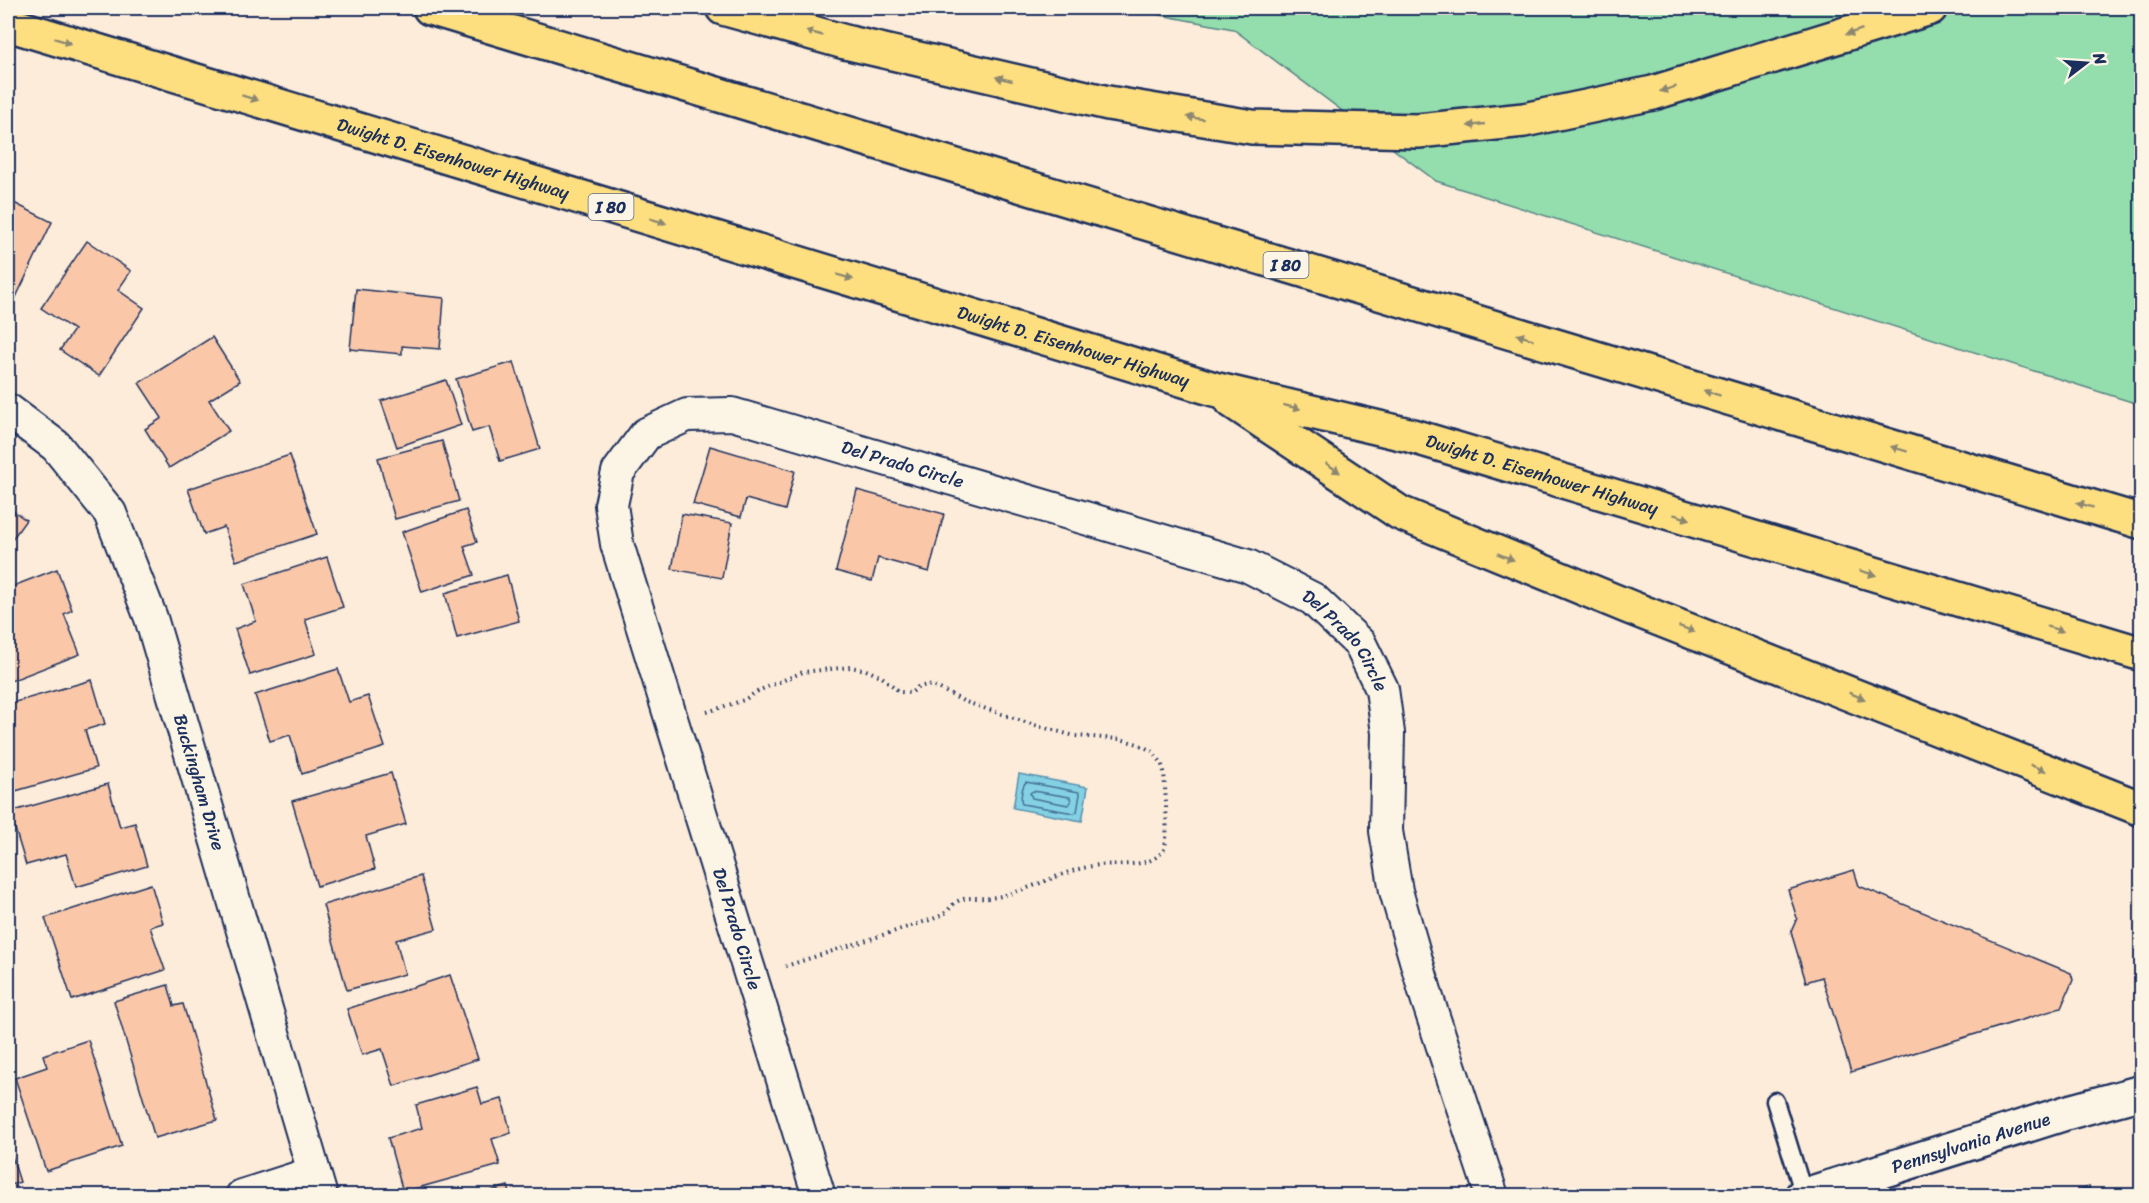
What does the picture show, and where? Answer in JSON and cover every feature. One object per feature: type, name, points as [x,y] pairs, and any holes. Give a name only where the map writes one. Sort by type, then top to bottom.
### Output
[{"type":"highway","name":"I 80","points":[[430,8],[2142,522]]},
{"type":"highway","points":[[723,8],[845,42],[1108,103],[1252,127],[1418,131],[1524,120],[1653,93],[1930,8]]},
{"type":"highway","name":"Dwight D. Eisenhower Highway","points":[[8,24],[1214,389],[1409,435],[2142,654]]},
{"type":"highway","points":[[1214,389],[1400,513],[1629,607],[2142,809]]},
{"type":"street","name":"Buckingham Drive","points":[[8,410],[56,446],[110,513],[151,618],[317,1184]]},
{"type":"street","name":"Del Prado Circle","points":[[819,1196],[617,544],[611,505],[618,472],[646,434],[687,414],[732,414],[1248,566],[1313,599],[1360,644],[1382,689],[1388,733],[1386,831],[1396,891],[1427,998],[1492,1196]]},
{"type":"street","name":"Pennsylvania Avenue","points":[[1803,1195],[2068,1112],[2142,1092]]},
{"type":"street","points":[[242,1196],[317,1184]]},
{"type":"lane","points":[[1775,1101],[1803,1195]]},
{"type":"path","points":[[672,723],[744,700],[758,691],[803,672],[849,667],[866,670],[882,677],[900,692],[911,693],[918,687],[927,685],[963,701],[1034,725],[1075,736],[1120,739],[1138,744],[1152,751],[1161,762],[1164,772],[1167,835],[1165,848],[1157,858],[1148,862],[1098,865],[1076,869],[1019,892],[990,898],[961,899],[945,913],[933,919],[752,977]]},
{"type":"green space","points":[[1124,8],[2141,8],[2141,405],[1436,181],[1233,29]]},
{"type":"water","points":[[1019,774],[1088,787],[1082,821],[1013,808]]},
{"type":"building","points":[[8,200],[52,222],[8,314]]},
{"type":"building","points":[[87,241],[131,271],[118,290],[144,308],[99,376],[60,350],[74,330],[41,308]]},
{"type":"building","points":[[356,289],[444,298],[440,349],[402,346],[402,354],[350,349]]},
{"type":"building","points":[[212,337],[240,381],[209,400],[229,431],[169,468],[145,429],[162,418],[139,383]]},
{"type":"building","points":[[514,362],[540,449],[500,461],[489,427],[472,432],[456,379]]},
{"type":"building","points":[[446,380],[461,425],[397,447],[381,401]]},
{"type":"building","points":[[442,441],[459,501],[395,519],[378,458]]},
{"type":"building","points":[[710,446],[795,471],[785,510],[746,499],[741,517],[693,504]]},
{"type":"building","points":[[290,455],[317,534],[236,561],[224,527],[204,534],[188,489]]},
{"type":"building","points":[[857,490],[944,514],[929,572],[878,558],[872,581],[836,571]]},
{"type":"building","points":[[8,507],[26,520],[8,545]]},
{"type":"building","points":[[466,510],[477,542],[464,546],[474,575],[422,592],[402,532]]},
{"type":"building","points":[[682,514],[732,523],[722,578],[672,569]]},
{"type":"building","points":[[327,557],[343,607],[305,619],[316,654],[250,675],[235,629],[256,621],[244,584]]},
{"type":"building","points":[[57,569],[72,610],[64,614],[80,654],[8,682],[8,588]]},
{"type":"building","points":[[507,575],[519,621],[457,638],[445,593]]},
{"type":"building","points":[[338,669],[349,702],[368,696],[385,747],[302,774],[290,735],[270,741],[255,695]]},
{"type":"building","points":[[92,680],[105,724],[85,730],[96,768],[12,792],[8,776],[8,739],[11,738],[8,725],[8,704]]},
{"type":"building","points":[[391,773],[406,824],[366,836],[375,869],[317,886],[292,801]]},
{"type":"building","points":[[108,784],[120,827],[135,823],[147,866],[76,887],[66,854],[26,865],[10,812]]},
{"type":"building","points":[[1854,870],[1859,886],[2071,973],[2073,980],[2061,1008],[1851,1072],[1822,977],[1806,982],[1791,932],[1797,918],[1788,890]]},
{"type":"building","points":[[421,876],[436,929],[396,940],[405,974],[347,990],[323,905]]},
{"type":"building","points":[[151,884],[163,923],[150,927],[165,970],[72,1000],[45,918]]},
{"type":"building","points":[[450,975],[478,1059],[394,1086],[382,1049],[362,1055],[347,1009]]},
{"type":"building","points":[[168,985],[174,1006],[183,1004],[217,1120],[155,1138],[114,1001]]},
{"type":"building","points":[[88,1040],[122,1146],[46,1171],[15,1078],[47,1067],[43,1055]]},
{"type":"building","points":[[477,1087],[482,1104],[502,1099],[511,1133],[492,1139],[500,1165],[403,1192],[388,1138],[422,1128],[416,1105]]},
{"type":"building","points":[[8,1144],[20,1182],[8,1186]]},
{"type":"building","points":[[508,1186],[511,1196],[474,1196]]},
{"type":"building","points":[[2089,1187],[2091,1196],[2061,1196]]}]
